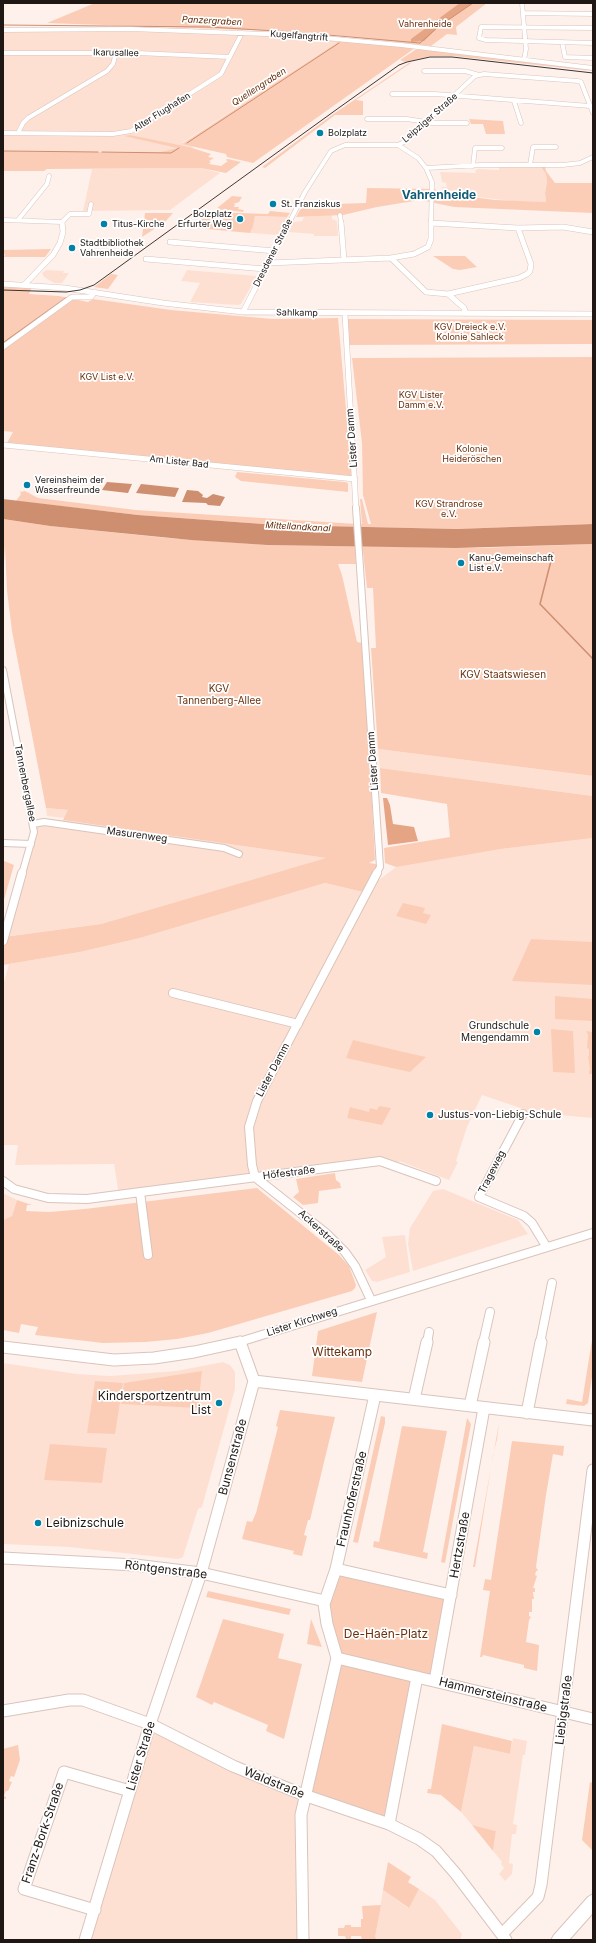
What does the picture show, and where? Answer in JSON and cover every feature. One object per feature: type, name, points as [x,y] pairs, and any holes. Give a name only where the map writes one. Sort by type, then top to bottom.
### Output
[{"type":"main road","points":[[559,1940],[593,1902]]},
{"type":"street","points":[[522,3],[525,42],[524,60]]},
{"type":"street","points":[[523,13],[593,14]]},
{"type":"street","points":[[593,28],[481,27],[479,38],[486,40],[525,42],[593,43]]},
{"type":"street","name":"Kugelfangtrift","points":[[3,30],[138,30],[292,35],[364,41],[593,68]]},
{"type":"street","name":"Alter Flughafen","points":[[3,133],[113,134],[131,130],[221,74],[242,33]]},
{"type":"street","points":[[486,40],[486,46]]},
{"type":"street","points":[[562,42],[565,57],[593,58]]},
{"type":"street","points":[[18,133],[23,123],[28,118],[107,71],[113,64],[116,53]]},
{"type":"street","name":"Ikarusallee","points":[[3,54],[116,53],[230,57]]},
{"type":"street","points":[[424,71],[465,72],[479,75],[578,81],[581,82],[593,114]]},
{"type":"street","name":"Leipziger Straße","points":[[398,145],[404,142],[475,76],[479,75]]},
{"type":"street","points":[[392,94],[435,94],[454,97],[590,106]]},
{"type":"street","points":[[514,101],[521,123]]},
{"type":"street","points":[[367,119],[407,119],[425,122],[467,123]]},
{"type":"street","name":"Dresdener Straße","points":[[243,312],[304,194],[332,151],[345,145],[398,145]]},
{"type":"street","name":"Leipziger Straße","points":[[268,263],[392,258],[414,254],[428,247],[431,239],[432,223],[432,182],[426,168],[418,158],[398,145]]},
{"type":"street","points":[[530,165],[533,147],[556,147]]},
{"type":"street","points":[[473,166],[475,148],[502,148]]},
{"type":"street","points":[[426,168],[571,165],[584,162],[593,157]]},
{"type":"street","points":[[18,220],[47,184],[49,176]]},
{"type":"street","points":[[3,220],[62,222],[70,214],[89,214],[91,204]]},
{"type":"street","points":[[340,215],[344,260]]},
{"type":"street","points":[[24,285],[57,248],[63,236],[64,227],[62,222]]},
{"type":"street","points":[[432,223],[518,228],[563,227],[593,232]]},
{"type":"street","points":[[392,258],[426,292],[448,294],[519,278],[530,271],[531,264],[518,228]]},
{"type":"street","points":[[170,242],[275,251]]},
{"type":"street","points":[[146,259],[265,269]]},
{"type":"street","name":"Sahlkamp","points":[[3,284],[95,292],[163,303],[243,312],[345,314],[593,314]]},
{"type":"street","points":[[3,347],[72,297],[91,297],[95,292]]},
{"type":"street","points":[[448,294],[464,308],[466,314]]},
{"type":"street","name":"Lister Damm","points":[[255,1177],[252,1165],[249,1127],[257,1102],[380,867],[358,552],[345,314]]},
{"type":"street","name":"Am Lister Bad","points":[[3,445],[355,479]]},
{"type":"street","name":"Tannenbergallee","points":[[3,670],[34,832],[3,941]]},
{"type":"street","name":"Masurenweg","points":[[33,824],[44,822],[220,847],[239,854]]},
{"type":"street","points":[[3,843],[31,844]]},
{"type":"street","points":[[173,993],[298,1024]]},
{"type":"street","name":"Trageweg","points":[[523,1114],[479,1197],[524,1216],[532,1223],[546,1246]]},
{"type":"street","name":"Höfestraße","points":[[3,1181],[14,1188],[48,1198],[87,1199],[380,1161],[436,1181]]},
{"type":"street","name":"Ackerstraße","points":[[255,1177],[327,1234],[345,1252],[355,1266],[371,1300]]},
{"type":"street","points":[[140,1192],[148,1255]]},
{"type":"street","name":"Lister Kirchweg","points":[[3,1347],[114,1360],[154,1358],[194,1352],[240,1342],[371,1300],[593,1233]]},
{"type":"street","points":[[527,1413],[552,1283]]},
{"type":"street","points":[[470,1406],[490,1312]]},
{"type":"street","points":[[414,1399],[429,1332]]},
{"type":"street","points":[[240,1342],[254,1381],[593,1420]]},
{"type":"street","name":"Bunsenstraße","points":[[201,1573],[254,1381]]},
{"type":"street","name":"Fraunhoferstraße","points":[[325,1601],[336,1569],[375,1395]]},
{"type":"street","name":"Hertzstraße","points":[[435,1681],[484,1408]]},
{"type":"street","name":"Liebigstraße","points":[[504,1937],[538,1898],[541,1885],[564,1712],[573,1621],[593,1470]]},
{"type":"street","name":"Röntgenstraße","points":[[3,1558],[82,1561],[201,1573],[325,1601]]},
{"type":"street","points":[[336,1569],[451,1595]]},
{"type":"street","name":"Lister Straße","points":[[85,1940],[150,1724],[201,1573]]},
{"type":"street","points":[[303,1940],[301,1815],[304,1795],[337,1658],[327,1624],[324,1604],[325,1601]]},
{"type":"street","points":[[337,1658],[417,1677],[389,1824]]},
{"type":"street","name":"Hammersteinstraße","points":[[417,1677],[593,1719]]},
{"type":"street","name":"Waldstraße","points":[[3,1712],[69,1700],[83,1700],[150,1724],[233,1766],[304,1795],[389,1824],[419,1839],[436,1851],[456,1874],[504,1937]]},
{"type":"street","name":"Franz-Bork-Straße","points":[[95,1910],[24,1889],[64,1772],[130,1791]]},
{"type":"shaded area","points":[[460,3],[473,3],[438,27],[424,41],[411,42],[411,39]]},
{"type":"shaded area","points":[[3,30],[170,30],[341,40],[182,143],[194,147],[183,154],[116,151],[3,151]]},
{"type":"shaded area","points":[[499,167],[541,167],[546,174],[546,202],[512,201],[443,193],[442,187],[447,187],[446,183],[442,182],[440,172],[476,173],[475,170],[478,169],[499,170]]},
{"type":"shaded area","points":[[201,168],[220,173],[170,210],[83,211],[92,169]]},
{"type":"shaded area","points":[[332,215],[332,219],[337,221],[338,236],[314,236],[314,234],[288,232],[293,222],[302,221],[304,217]]},
{"type":"shaded area","points":[[255,216],[288,217],[278,235],[250,233]]},
{"type":"shaded area","points":[[46,270],[64,271],[63,273],[69,273],[62,283],[54,283],[44,277],[42,273]]},
{"type":"shaded area","points":[[187,270],[257,276],[241,304],[190,302],[200,283],[181,281]]},
{"type":"shaded area","points":[[378,749],[593,776],[593,796],[380,768]]},
{"type":"shaded area","points":[[383,798],[387,798],[390,805],[393,824],[414,827],[418,841],[388,845]]},
{"type":"shaded area","points":[[46,808],[69,810],[65,818],[47,816]]},
{"type":"shaded area","points":[[44,819],[63,820],[327,858],[101,924],[4,937],[33,824]]},
{"type":"shaded area","points":[[593,838],[593,1118],[535,1113],[482,1095],[467,1127],[456,1161],[458,1162],[449,1180],[399,1161],[396,1166],[379,1161],[119,1195],[114,1164],[15,1165],[18,1145],[3,1145],[3,986],[9,964],[80,952],[140,938],[325,883],[363,892],[396,867],[401,865],[501,849]]},
{"type":"shaded area","points":[[443,1189],[518,1220],[528,1234],[413,1271],[408,1244],[410,1228],[433,1191]]},
{"type":"shaded area","points":[[3,1193],[17,1200],[12,1216],[5,1219],[3,1222]]},
{"type":"shaded area","points":[[405,1235],[410,1272],[377,1282],[372,1281],[365,1270],[386,1257],[382,1237]]},
{"type":"shaded area","points":[[223,1362],[230,1365],[235,1372],[235,1389],[202,1507],[198,1509],[183,1557],[178,1559],[69,1547],[3,1544],[3,1363],[77,1374],[110,1376],[176,1371]]},
{"type":"shaded area","points":[[150,1724],[304,1795],[303,1940],[85,1940]]},
{"type":"shaded area","points":[[513,1738],[527,1741],[525,1755],[523,1755],[513,1824],[517,1825],[516,1834],[512,1834],[509,1863],[513,1864],[512,1874],[505,1881],[499,1874],[504,1868],[501,1864],[502,1862],[493,1851],[496,1831],[472,1825],[461,1812],[474,1746],[510,1754]]},
{"type":"shaded area","points":[[419,1889],[435,1900],[462,1934],[460,1940],[378,1940],[375,1937],[383,1890],[408,1908]]},
{"type":"green space","name":"Vahrenheide","points":[[95,3],[487,3],[456,27],[457,35],[447,34],[431,46],[306,32],[47,23]]},
{"type":"green space","points":[[341,40],[415,48],[253,163],[227,157],[226,154],[182,144]]},
{"type":"green space","points":[[423,48],[593,69],[593,71],[453,56],[431,56],[405,62],[400,60],[415,50]]},
{"type":"green space","points":[[411,63],[356,100],[363,101],[363,115],[335,115],[265,168],[262,167],[332,115]]},
{"type":"green space","points":[[469,119],[503,121],[505,134],[486,134],[483,124],[471,124]]},
{"type":"green space","points":[[130,135],[189,147],[211,154],[208,157],[214,158],[209,161],[211,162],[209,164],[221,166],[228,161],[225,160],[228,159],[241,162],[226,173],[201,168],[47,169],[44,171],[3,171],[3,151],[161,152],[177,148],[124,136]]},
{"type":"green space","points":[[545,166],[546,171],[555,183],[593,183],[593,213],[454,207],[420,200],[377,207],[343,215],[296,217],[303,205],[366,203],[367,188],[434,189],[443,193],[495,200],[546,202],[546,174],[541,167]]},
{"type":"green space","points":[[232,196],[242,197],[239,202],[233,204],[235,204],[234,207],[239,207],[238,209],[244,210],[243,212],[216,209]]},
{"type":"green space","points":[[270,211],[290,213],[287,217],[255,216],[250,233],[184,227],[210,214],[208,213],[209,212],[268,214]]},
{"type":"green space","points":[[145,213],[173,213],[165,222],[142,237]]},
{"type":"green space","points":[[51,249],[45,257],[4,257],[5,254],[3,254],[3,250]]},
{"type":"green space","points":[[433,256],[465,256],[477,267],[460,270],[453,269]]},
{"type":"green space","points":[[111,274],[118,275],[108,289],[94,287]]},
{"type":"green space","name":"KGV List e.V.","points":[[3,285],[32,287],[29,294],[59,296],[88,302],[93,299],[171,310],[273,319],[338,318],[352,477],[7,443],[13,432],[3,431]]},
{"type":"green space","name":"KGV Dreieck e.V. Kolonie Sahleck","points":[[347,319],[593,320],[593,344],[349,345]]},
{"type":"green space","name":"KGV Lister Damm e.V.","points":[[593,357],[593,524],[457,529],[277,525],[138,515],[16,501],[21,494],[20,492],[25,491],[38,498],[136,510],[362,524],[360,499],[362,499],[368,524],[371,524],[363,495],[362,443],[352,358]]},
{"type":"green space","points":[[237,472],[345,482],[348,483],[348,492],[241,481],[235,477]]},
{"type":"green space","name":"KGV Tannenberg-Allee","points":[[3,519],[50,526],[168,538],[267,545],[479,548],[593,544],[593,776],[378,749],[371,648],[376,648],[373,588],[367,588],[363,552],[355,552],[356,564],[338,564],[342,575],[357,642],[363,643],[375,860],[369,863],[376,864],[376,867],[363,892],[325,883],[140,938],[80,952],[3,965],[4,937],[101,924],[326,858],[63,820],[68,810],[46,808],[12,631],[7,591],[5,546],[3,583]]},
{"type":"green space","points":[[380,768],[593,796],[593,838],[501,849],[396,867],[385,863],[384,848],[450,837],[447,804],[381,793]]},
{"type":"green space","points":[[4,861],[14,865],[3,903],[3,873]]},
{"type":"green space","points":[[403,903],[425,908],[423,913],[431,915],[426,924],[396,916]]},
{"type":"green space","points":[[531,939],[593,942],[593,985],[512,981]]},
{"type":"green space","points":[[555,996],[593,999],[593,1021],[555,1019]]},
{"type":"green space","points":[[551,1029],[573,1031],[575,1073],[553,1072]]},
{"type":"green space","points":[[586,1031],[593,1032],[593,1074],[589,1074],[589,1049],[587,1048],[588,1035]]},
{"type":"green space","points":[[353,1040],[426,1057],[410,1072],[346,1058]]},
{"type":"green space","points":[[379,1106],[391,1108],[382,1125],[347,1118],[350,1107],[369,1112],[370,1108],[377,1110]]},
{"type":"green space","points":[[335,1173],[336,1180],[340,1183],[341,1188],[319,1191],[318,1203],[303,1205],[293,1197],[299,1192],[296,1179]]},
{"type":"green space","points":[[257,1188],[339,1255],[349,1266],[356,1285],[352,1291],[208,1333],[177,1339],[146,1342],[103,1343],[35,1335],[38,1327],[21,1324],[19,1333],[3,1330],[3,1222],[5,1219],[12,1216],[17,1200],[32,1205],[27,1205],[26,1211],[49,1212]]},
{"type":"green space","name":"Wittekamp","points":[[377,1312],[362,1382],[312,1376],[318,1331]]},
{"type":"green space","points":[[593,1334],[593,1371],[588,1403],[584,1406],[566,1404],[567,1399],[582,1402]]},
{"type":"green space","points":[[202,1371],[198,1408],[121,1404],[124,1383]]},
{"type":"green space","points":[[95,1381],[123,1383],[115,1434],[87,1433]]},
{"type":"green space","points":[[280,1410],[335,1417],[310,1520],[308,1520],[304,1535],[307,1536],[302,1556],[293,1554],[294,1551],[242,1539],[247,1521],[252,1522],[256,1513],[278,1427],[276,1426]]},
{"type":"green space","points":[[381,1416],[385,1417],[385,1423],[358,1543],[353,1542]]},
{"type":"green space","points":[[467,1418],[471,1424],[445,1563],[441,1562]]},
{"type":"green space","points":[[499,1423],[497,1439],[494,1452]]},
{"type":"green space","points":[[402,1426],[447,1431],[423,1552],[428,1553],[427,1559],[373,1547],[374,1541],[379,1542]]},
{"type":"green space","points":[[512,1441],[564,1446],[563,1456],[553,1454],[536,1567],[538,1571],[536,1571],[535,1575],[537,1576],[533,1588],[535,1588],[535,1592],[533,1592],[534,1599],[532,1599],[532,1612],[529,1612],[529,1616],[531,1617],[529,1620],[526,1642],[539,1645],[537,1671],[524,1668],[524,1665],[483,1655],[480,1657],[490,1591],[483,1590],[485,1579],[491,1580]]},
{"type":"green space","points":[[50,1444],[107,1448],[102,1483],[44,1480]]},
{"type":"green space","points":[[491,1466],[475,1567],[473,1567]]},
{"type":"green space","name":"De-Haën-Platz","points":[[336,1569],[451,1595],[435,1681],[417,1677],[389,1824],[304,1795],[337,1658],[324,1604]]},
{"type":"green space","points":[[208,1591],[291,1609],[289,1615],[206,1597]]},
{"type":"green space","points":[[223,1619],[284,1634],[278,1658],[302,1664],[284,1739],[266,1731],[268,1725],[214,1702],[212,1705],[196,1697]]},
{"type":"green space","points":[[311,1619],[322,1647],[307,1644]]},
{"type":"green space","points":[[442,1724],[512,1741],[510,1754],[474,1746],[461,1812],[441,1795],[427,1793],[428,1789],[431,1789]]},
{"type":"green space","points":[[18,1745],[20,1760],[14,1777],[11,1776],[9,1781],[12,1782],[4,1796],[6,1799],[3,1799],[3,1749]]},
{"type":"green space","points":[[590,1782],[593,1783],[592,1850],[582,1840]]},
{"type":"green space","points":[[472,1825],[496,1831],[493,1851]]},
{"type":"green space","points":[[388,1862],[411,1877],[408,1882],[419,1889],[409,1908],[383,1890]]},
{"type":"green space","points":[[381,1905],[375,1937],[378,1940],[362,1940],[361,1936],[351,1936],[351,1939],[346,1939],[345,1936],[338,1936],[338,1928],[344,1928],[345,1925],[351,1925],[351,1927],[361,1927],[361,1919],[363,1919],[362,1906]]},
{"type":"water","points":[[107,482],[132,484],[128,493],[102,490]]},
{"type":"water","points":[[141,484],[179,488],[175,497],[136,493]]},
{"type":"water","points":[[187,490],[198,491],[203,495],[202,497],[207,498],[213,494],[225,497],[220,506],[208,505],[206,503],[182,502]]},
{"type":"water","name":"Mittellandkanal","points":[[3,499],[138,515],[277,525],[457,529],[593,524],[593,544],[456,548],[267,545],[191,540],[50,526],[3,519]]},
{"type":"waterway","name":"Panzergraben","points":[[3,25],[209,27],[293,32],[420,43],[438,27],[473,3]]},
{"type":"waterway","name":"Quellengraben","points":[[187,143],[339,43]]},
{"type":"waterway","name":"Quellengraben","points":[[102,152],[171,153],[179,148]]},
{"type":"waterway","name":"Quellengraben","points":[[3,151],[98,152]]},
{"type":"waterway","points":[[3,343],[66,298]]},
{"type":"waterway","points":[[553,553],[540,604],[593,659]]},
{"type":"tram line","points":[[3,290],[66,292],[80,290],[94,285],[340,107],[399,65],[407,62],[430,57],[452,57],[593,73]]},
{"type":"place","name":"Bolzplatz","points":[[320,133]]},
{"type":"place","name":"St. Franziskus","points":[[273,204]]},
{"type":"place","name":"Bolzplatz Erfurter Weg","points":[[240,219]]},
{"type":"place","name":"Titus-Kirche","points":[[104,224]]},
{"type":"place","name":"Stadtbibliothek Vahrenheide","points":[[72,248]]},
{"type":"place","name":"Vereinsheim der Wasserfreunde","points":[[27,485]]},
{"type":"place","name":"Kanu-Gemeinschaft List e.V.","points":[[461,563]]},
{"type":"place","name":"Grundschule Mengendamm","points":[[537,1032]]},
{"type":"place","name":"Justus-von-Liebig-Schule","points":[[430,1115]]},
{"type":"place","name":"Kindersportzentrum List","points":[[219,1403]]},
{"type":"place","name":"Leibnizschule","points":[[38,1523]]},
{"type":"district","name":"Vahrenheide","points":[[439,195]]},
{"type":"park label","name":"Kolonie Heideröschen","points":[[472,454]]},
{"type":"park label","name":"KGV Strandrose e.V.","points":[[449,510]]},
{"type":"park label","name":"KGV Staatswiesen","points":[[503,675]]}]
